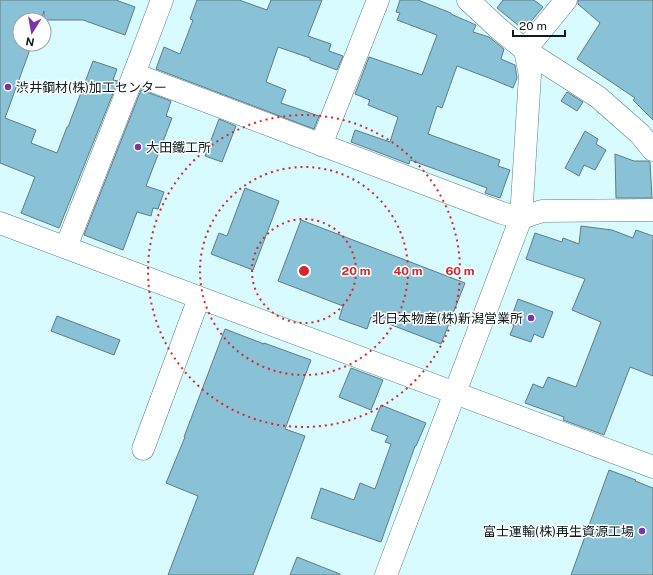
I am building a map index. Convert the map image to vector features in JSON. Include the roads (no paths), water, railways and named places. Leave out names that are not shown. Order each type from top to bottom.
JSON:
[{"type":"street","points":[[66,247],[134,74],[160,0]]},
{"type":"street","points":[[321,146],[378,0]]},
{"type":"street","points":[[468,0],[498,28],[526,50],[598,98],[640,134],[653,150]]},
{"type":"street","points":[[386,575],[521,218],[530,75],[526,50],[566,0]]},
{"type":"street","points":[[134,74],[321,146],[502,213],[521,218],[542,211],[653,210]]},
{"type":"street","points":[[0,223],[653,467]]},
{"type":"street","points":[[143,449],[199,298]]},
{"type":"place","name":"渋井鋼材(株)加工センター","points":[[8,87]]},
{"type":"place","name":"大田鐵工所","points":[[138,147]]},
{"type":"place","name":"北日本物産(株)新潟営業所","points":[[531,318]]},
{"type":"place","name":"富士運輸(株)再生資源工場","points":[[642,531]]}]
